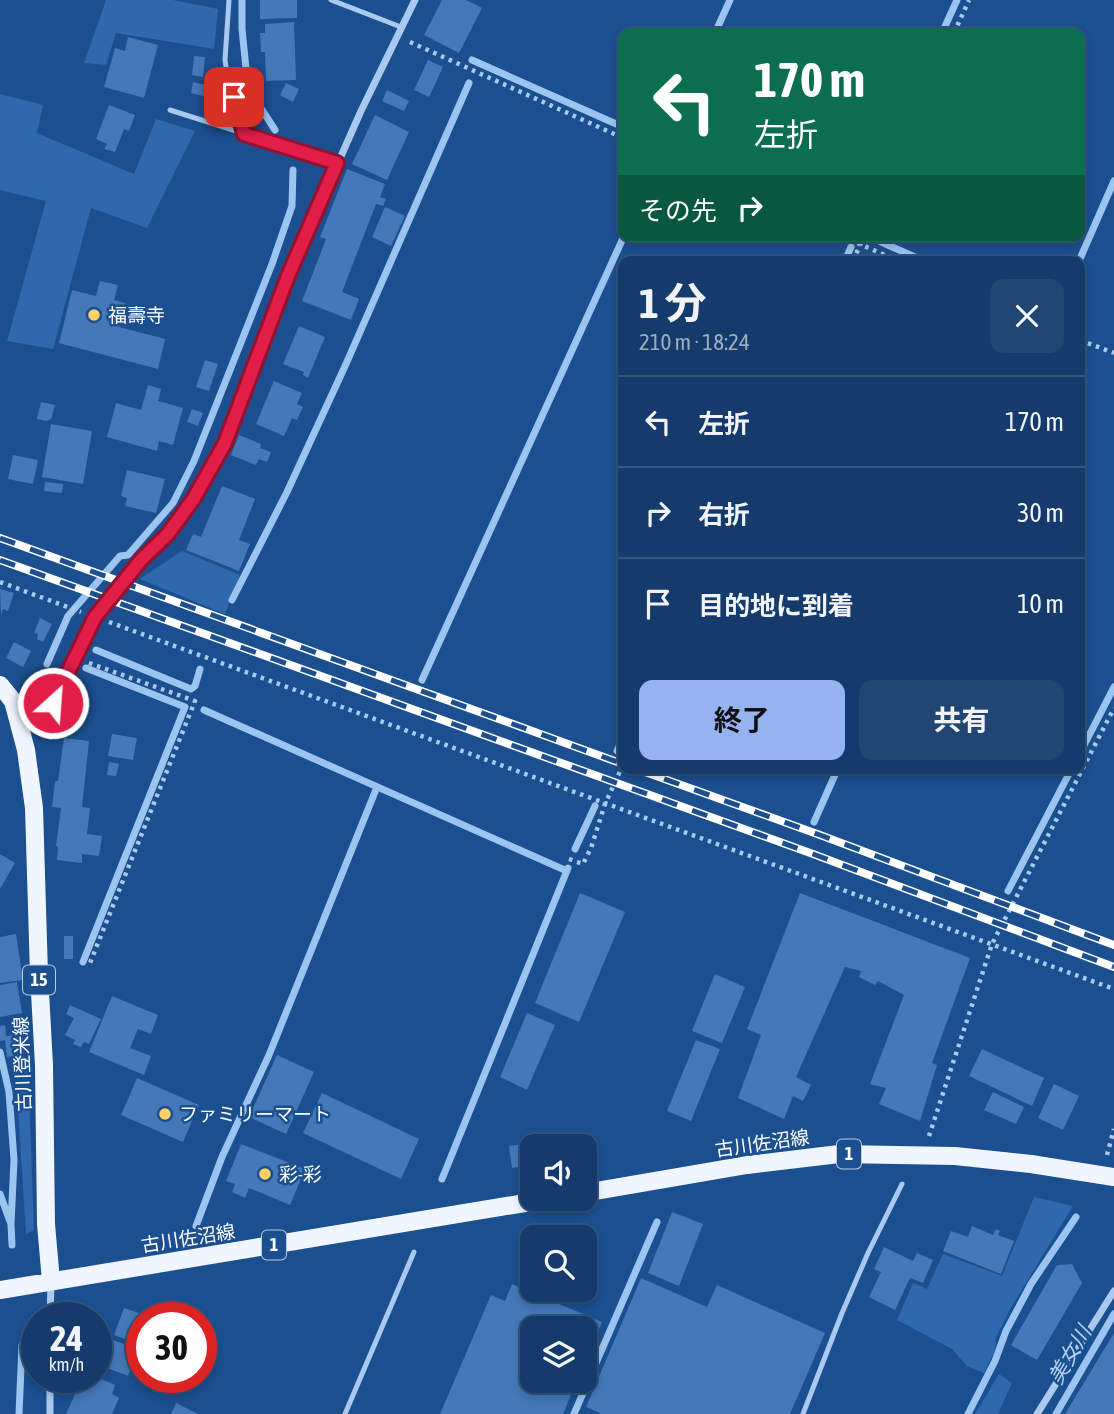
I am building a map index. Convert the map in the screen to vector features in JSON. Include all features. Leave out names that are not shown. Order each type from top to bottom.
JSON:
[{"type":"main road","name":"古川登米線","points":[[0,685],[13,701],[19,722],[34,808],[38,974],[44,1065],[46,1224],[51,1282]]},
{"type":"main road","name":"古川佐沼線","points":[[597,1191],[747,1165],[839,1154],[955,1156],[1108,1176]]},
{"type":"main road","name":"古川佐沼線","points":[[0,1290],[520,1204]]},
{"type":"street","points":[[19,722],[53,703],[93,616],[141,560],[168,534],[194,498],[225,443],[288,276],[360,111],[415,0]]},
{"type":"street","points":[[50,1302],[51,1282]]},
{"type":"street","points":[[1037,1414],[1114,1291]]},
{"type":"street","points":[[50,1393],[50,1414]]},
{"type":"lane","points":[[229,0],[225,60],[244,134]]},
{"type":"lane","points":[[331,0],[401,27]]},
{"type":"lane","points":[[170,110],[337,163]]},
{"type":"lane","points":[[803,1414],[842,1313],[902,1184]]},
{"type":"lane","points":[[345,1414],[414,1252]]},
{"type":"path","points":[[956,28],[969,0]]},
{"type":"path","points":[[397,36],[618,136]]},
{"type":"path","points":[[856,242],[887,256]]},
{"type":"path","points":[[855,256],[861,244]]},
{"type":"path","points":[[1085,342],[1114,353]]},
{"type":"path","points":[[0,582],[1114,989]]},
{"type":"path","points":[[75,658],[195,701],[90,963]]},
{"type":"path","points":[[1085,764],[1114,708]]},
{"type":"path","points":[[569,859],[583,864],[619,774]]},
{"type":"path","points":[[922,1156],[992,944],[1080,774]]},
{"type":"path","points":[[1108,1176],[1114,1129]]},
{"type":"shaded area","points":[[106,0],[173,0],[218,9],[214,49],[116,33],[106,65],[84,63]]},
{"type":"shaded area","points":[[0,94],[43,105],[37,133],[134,174],[156,119],[195,131],[147,228],[91,208],[53,349],[7,341],[46,201],[0,190]]},
{"type":"shaded area","points":[[182,551],[240,575],[225,614],[140,579]]},
{"type":"shaded area","points":[[28,1064],[34,1230],[26,1234],[17,1093],[11,1065]]},
{"type":"shaded area","points":[[1034,1197],[1073,1206],[1013,1304],[996,1337],[995,1350],[984,1373],[967,1366],[952,1349],[897,1320],[913,1283],[927,1289],[943,1254],[1002,1276]]},
{"type":"shaded area","points":[[999,1374],[1012,1383],[998,1414],[975,1414]]},
{"type":"building","points":[[260,0],[297,0],[297,18],[260,19]]},
{"type":"building","points":[[442,0],[466,0],[482,8],[459,53],[424,35]]},
{"type":"building","points":[[294,22],[296,80],[266,81],[265,52],[261,52],[260,33],[265,33],[265,24]]},
{"type":"building","points":[[128,37],[158,45],[144,98],[104,87],[115,48],[125,51]]},
{"type":"building","points":[[194,56],[205,57],[203,77],[192,75]]},
{"type":"building","points":[[428,60],[443,67],[429,97],[414,90]]},
{"type":"building","points":[[193,82],[214,87],[211,98],[191,93]]},
{"type":"building","points":[[286,83],[299,89],[293,102],[280,95]]},
{"type":"building","points":[[387,90],[409,101],[404,111],[382,101]]},
{"type":"building","points":[[109,105],[135,115],[129,131],[124,129],[115,152],[104,149],[107,144],[96,139]]},
{"type":"building","points":[[375,115],[409,132],[387,180],[352,164]]},
{"type":"building","points":[[347,169],[385,184],[380,197],[386,199],[383,206],[376,204],[342,292],[359,299],[351,320],[302,301],[326,239],[320,237]]},
{"type":"building","points":[[385,207],[405,216],[391,246],[372,237]]},
{"type":"building","name":"福壽寺","points":[[100,281],[118,285],[114,300],[125,303],[119,327],[165,339],[158,369],[59,343],[72,290],[96,296]]},
{"type":"building","points":[[299,326],[325,337],[308,378],[303,375],[304,372],[283,364]]},
{"type":"building","points":[[205,360],[218,364],[209,391],[196,387]]},
{"type":"building","points":[[274,381],[302,393],[297,404],[303,407],[297,420],[292,418],[284,436],[256,424]]},
{"type":"building","points":[[148,385],[161,389],[158,401],[183,408],[173,445],[159,441],[157,451],[107,437],[116,403],[141,410]]},
{"type":"building","points":[[41,402],[55,405],[51,419],[37,419]]},
{"type":"building","points":[[192,409],[203,413],[198,426],[187,422]]},
{"type":"building","points":[[51,424],[92,431],[83,484],[42,477]]},
{"type":"building","points":[[239,435],[261,444],[260,448],[271,452],[267,462],[259,459],[256,465],[231,455]]},
{"type":"building","points":[[13,455],[38,460],[33,484],[8,479]]},
{"type":"building","points":[[127,470],[165,479],[156,513],[125,506],[127,498],[121,496]]},
{"type":"building","points":[[45,482],[63,484],[62,493],[44,491]]},
{"type":"building","points":[[222,486],[255,499],[239,540],[250,544],[239,571],[186,550],[193,534],[201,537]]},
{"type":"building","points":[[0,589],[14,593],[8,611],[3,609],[1,615]]},
{"type":"building","points":[[40,618],[52,624],[43,642],[37,639],[38,634],[34,633]]},
{"type":"building","points":[[14,642],[31,651],[23,667],[6,658]]},
{"type":"building","points":[[112,734],[137,738],[133,760],[108,756]]},
{"type":"building","points":[[64,738],[89,741],[82,807],[90,808],[87,834],[102,836],[99,856],[82,854],[82,863],[57,860],[61,808],[52,807]]},
{"type":"building","points":[[109,762],[119,764],[116,776],[107,775]]},
{"type":"building","points":[[0,854],[15,863],[0,889]]},
{"type":"building","points":[[580,893],[625,912],[579,1022],[535,1003]]},
{"type":"building","points":[[800,893],[970,958],[932,1063],[937,1065],[920,1121],[879,1104],[886,1088],[870,1084],[904,995],[878,981],[875,985],[859,977],[861,971],[845,967],[796,1077],[811,1085],[803,1101],[793,1096],[784,1119],[738,1098],[761,1035],[747,1029]]},
{"type":"building","points":[[16,934],[23,980],[0,983],[0,937]]},
{"type":"building","points":[[64,936],[73,936],[73,959],[64,959]]},
{"type":"building","points":[[715,974],[745,987],[722,1043],[692,1031]]},
{"type":"building","points":[[17,982],[22,1013],[0,1017],[0,985]]},
{"type":"building","points":[[112,996],[158,1015],[151,1034],[138,1029],[130,1048],[151,1056],[144,1075],[89,1052]]},
{"type":"building","points":[[70,1005],[101,1019],[89,1044],[84,1042],[81,1047],[73,1044],[75,1040],[65,1035],[74,1018],[66,1014]]},
{"type":"building","points":[[527,1013],[555,1025],[527,1090],[500,1077]]},
{"type":"building","points":[[5,1025],[6,1036],[21,1034],[24,1055],[7,1057],[5,1040],[0,1041],[0,1026]]},
{"type":"building","points":[[696,1040],[720,1049],[691,1121],[667,1111]]},
{"type":"building","points":[[982,1049],[1044,1078],[1032,1106],[969,1076]]},
{"type":"building","points":[[277,1055],[314,1072],[286,1134],[249,1117]]},
{"type":"building","points":[[137,1078],[199,1105],[183,1142],[121,1115]]},
{"type":"building","points":[[1054,1084],[1079,1096],[1063,1130],[1038,1118]]},
{"type":"building","points":[[993,1092],[1024,1107],[1016,1124],[984,1110]]},
{"type":"building","points":[[322,1093],[419,1139],[401,1179],[303,1133]]},
{"type":"building","points":[[241,1144],[305,1169],[290,1205],[249,1188],[245,1198],[232,1192],[235,1184],[226,1181]]},
{"type":"building","points":[[520,1144],[520,1167],[512,1168],[509,1146]]},
{"type":"building","points":[[672,1212],[703,1224],[679,1286],[648,1273]]},
{"type":"building","points":[[972,1226],[993,1235],[996,1229],[1000,1231],[998,1235],[1014,1241],[1001,1274],[943,1251],[951,1231],[968,1237]]},
{"type":"building","points":[[884,1247],[913,1261],[917,1253],[933,1260],[923,1283],[910,1278],[895,1310],[869,1297],[881,1272],[874,1269]]},
{"type":"building","points":[[1072,1264],[1082,1283],[1037,1360],[1011,1345],[1057,1265]]},
{"type":"building","points":[[641,1278],[707,1307],[717,1285],[825,1333],[790,1414],[599,1414],[586,1407],[592,1393],[597,1393],[597,1381]]},
{"type":"building","points":[[512,1284],[520,1287],[520,1302],[555,1302],[588,1316],[520,1316],[520,1393],[572,1393],[563,1414],[440,1414],[491,1295],[505,1301]]},
{"type":"building","points":[[124,1308],[126,1309],[126,1339],[114,1335]]},
{"type":"building","points":[[597,1320],[602,1322],[597,1334]]},
{"type":"building","points":[[1114,1333],[1114,1414],[1065,1414]]},
{"type":"building","points":[[112,1339],[126,1345],[126,1375],[112,1370]]},
{"type":"building","points":[[112,1384],[115,1385],[112,1394],[119,1398],[112,1414],[66,1414],[76,1393],[112,1393]]},
{"type":"building","points":[[176,1403],[198,1414],[171,1414]]},
{"type":"waterway","points":[[242,0],[248,88],[275,130]]},
{"type":"waterway","points":[[717,28],[730,0]]},
{"type":"waterway","points":[[944,28],[957,0]]},
{"type":"waterway","points":[[472,60],[618,125]]},
{"type":"waterway","points":[[232,600],[287,492],[346,364],[469,83]]},
{"type":"waterway","points":[[47,664],[68,616],[120,556],[128,555],[173,503],[194,461],[272,264],[292,206],[293,170]]},
{"type":"waterway","points":[[1081,256],[1114,181]]},
{"type":"waterway","points":[[422,680],[621,242]]},
{"type":"waterway","points":[[881,242],[913,256]]},
{"type":"waterway","points":[[847,256],[851,247]]},
{"type":"waterway","points":[[96,650],[191,689],[195,686],[200,669]]},
{"type":"waterway","points":[[83,962],[185,707],[86,668]]},
{"type":"waterway","points":[[1085,743],[1114,687]]},
{"type":"waterway","points":[[204,710],[567,871]]},
{"type":"waterway","points":[[814,822],[835,774]]},
{"type":"waterway","points":[[1008,891],[1069,774]]},
{"type":"waterway","points":[[196,1226],[222,1157],[269,1055],[377,787]]},
{"type":"waterway","points":[[575,849],[595,806]]},
{"type":"waterway","points":[[442,1179],[568,868]]},
{"type":"waterway","points":[[0,1052],[9,1092],[14,1160],[11,1224]]},
{"type":"waterway","points":[[0,1194],[11,1224],[12,1245]]},
{"type":"waterway","points":[[968,1414],[1031,1284],[1076,1217]]},
{"type":"waterway","points":[[574,1414],[657,1222]]},
{"type":"waterway","name":"美女川","points":[[1056,1414],[1114,1314]]},
{"type":"waterway","points":[[19,1414],[21,1368]]},
{"type":"railway","points":[[0,538],[618,762]]},
{"type":"railway","points":[[0,560],[813,854],[1114,967]]},
{"type":"railway","points":[[651,774],[1114,945]]},
{"type":"place","name":"福壽寺","points":[[94,315]]},
{"type":"place","name":"ファミリーマート","points":[[165,1114]]},
{"type":"place","name":"彩‐彩","points":[[265,1174]]},
{"type":"route","points":[[53,703],[95,617],[141,560],[168,534],[194,498],[225,443],[288,276],[337,163],[244,134],[234,97]]}]
